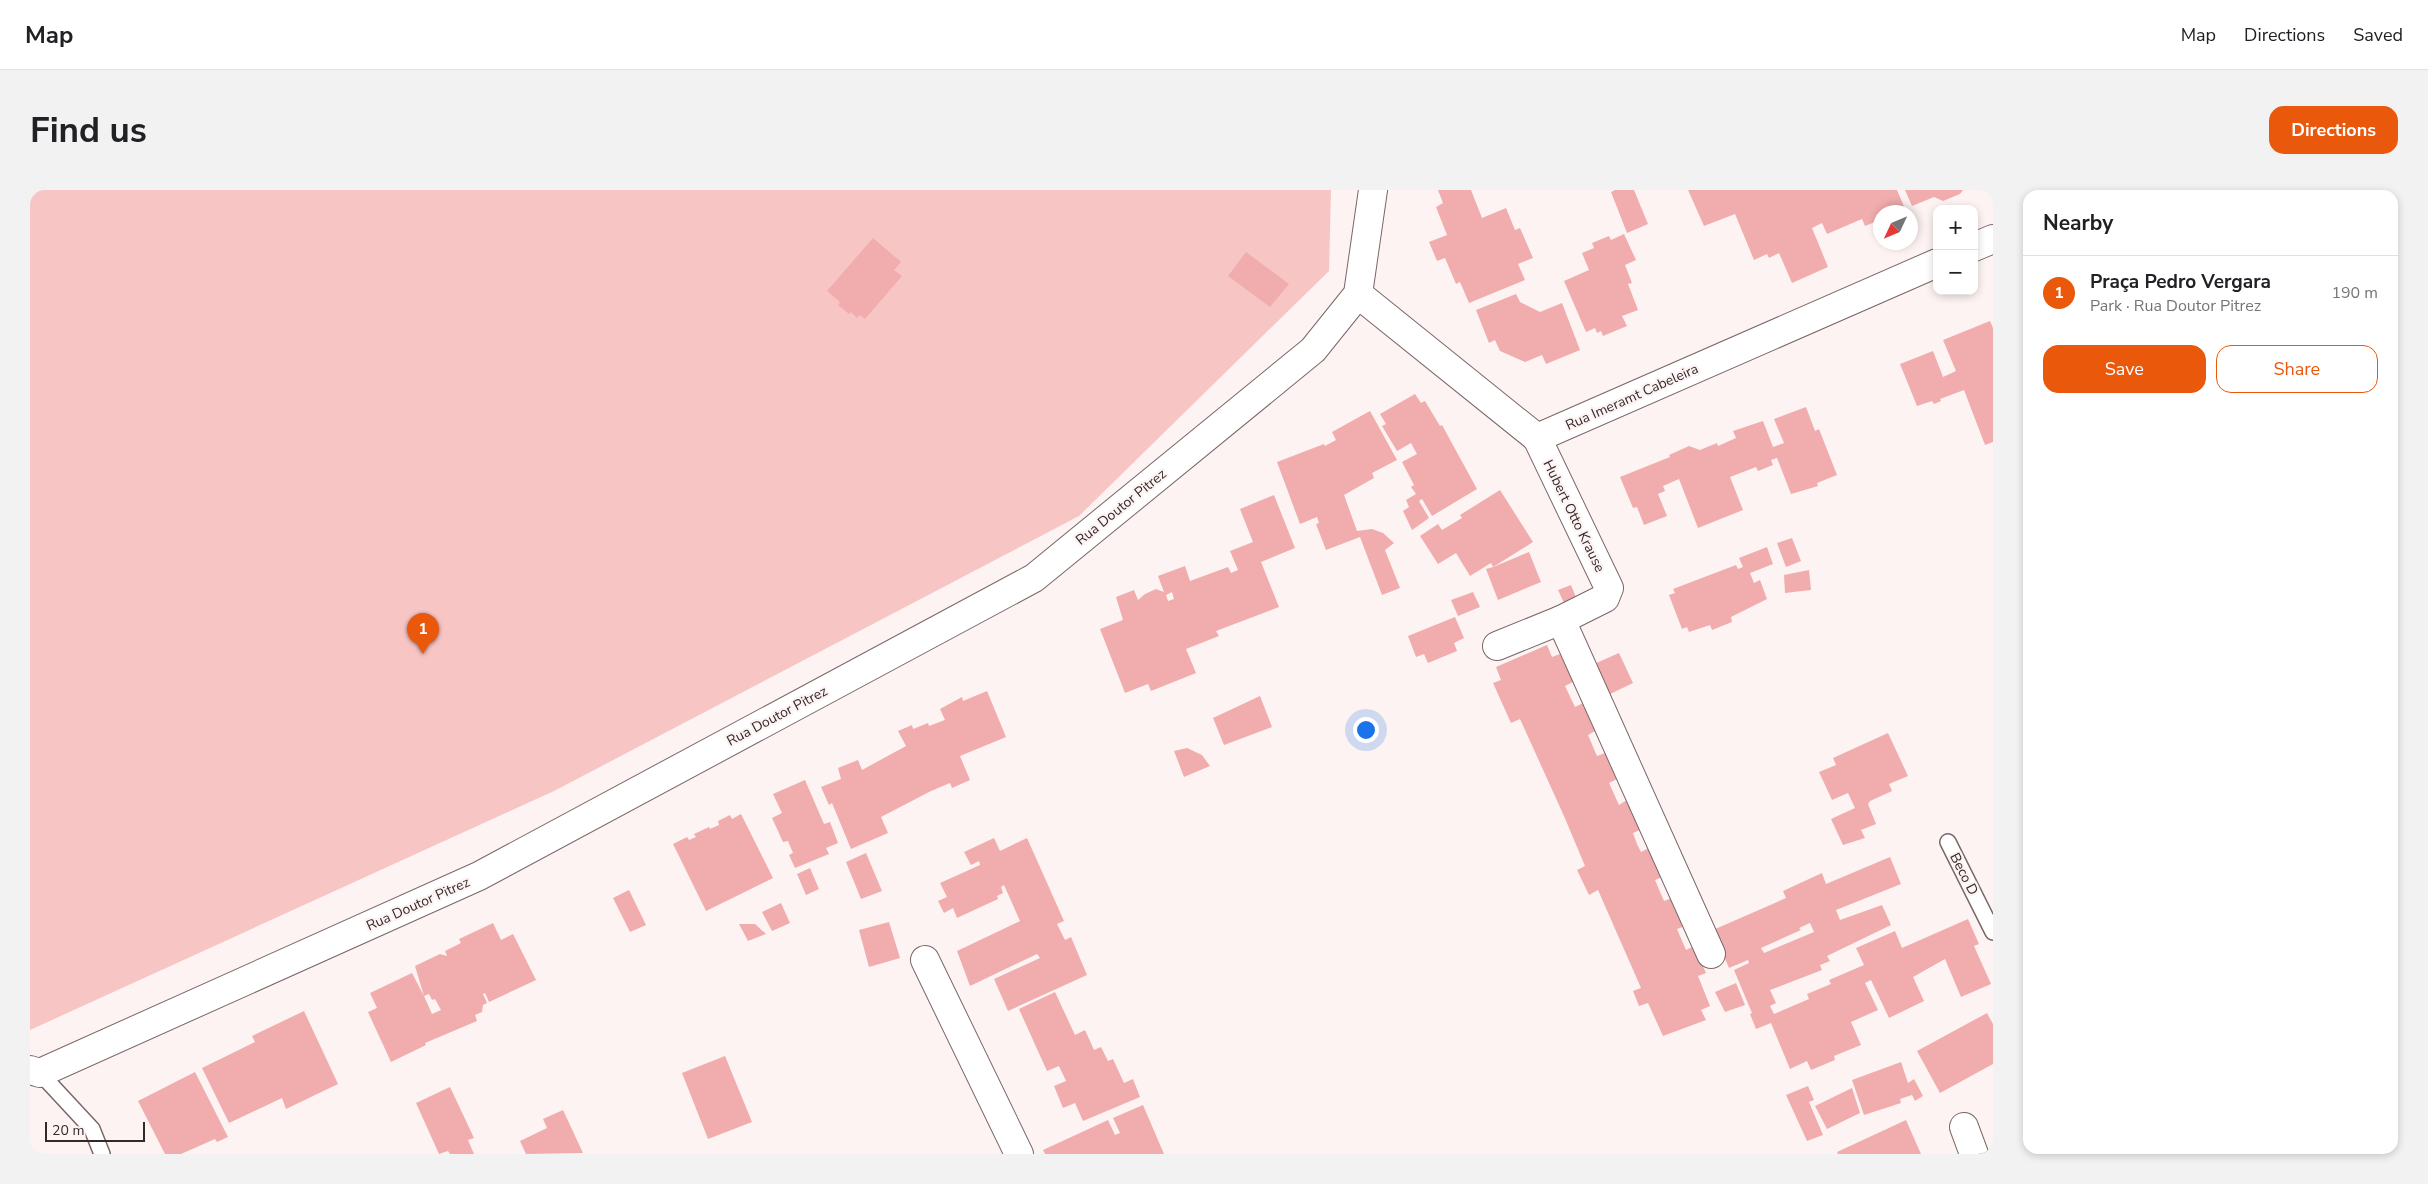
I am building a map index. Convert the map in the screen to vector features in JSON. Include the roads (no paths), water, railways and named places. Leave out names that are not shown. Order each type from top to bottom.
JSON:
[{"type":"street","points":[[1373,190],[1358,294],[1537,438]]},
{"type":"street","points":[[1978,245],[1993,239]]},
{"type":"street","name":"Rua Imeramt Cabeleira","points":[[1537,438],[1933,265]]},
{"type":"street","name":"Rua Doutor Pitrez","points":[[35,1072],[479,876],[1034,578],[1313,350],[1358,294]]},
{"type":"street","name":"Hubert Otto Krause","points":[[1537,438],[1607,582],[1608,594],[1599,602],[1561,620]]},
{"type":"street","points":[[1497,646],[1561,620],[1711,954]]},
{"type":"street","points":[[925,960],[1019,1154]]},
{"type":"street","points":[[1964,1127],[1974,1154]]},
{"type":"lane","name":"Beco D","points":[[1948,842],[1993,932]]},
{"type":"lane","points":[[35,1072],[92,1129],[102,1154]]},
{"type":"place","name":"Praça Pedro Vergara","points":[[423,654]]}]
